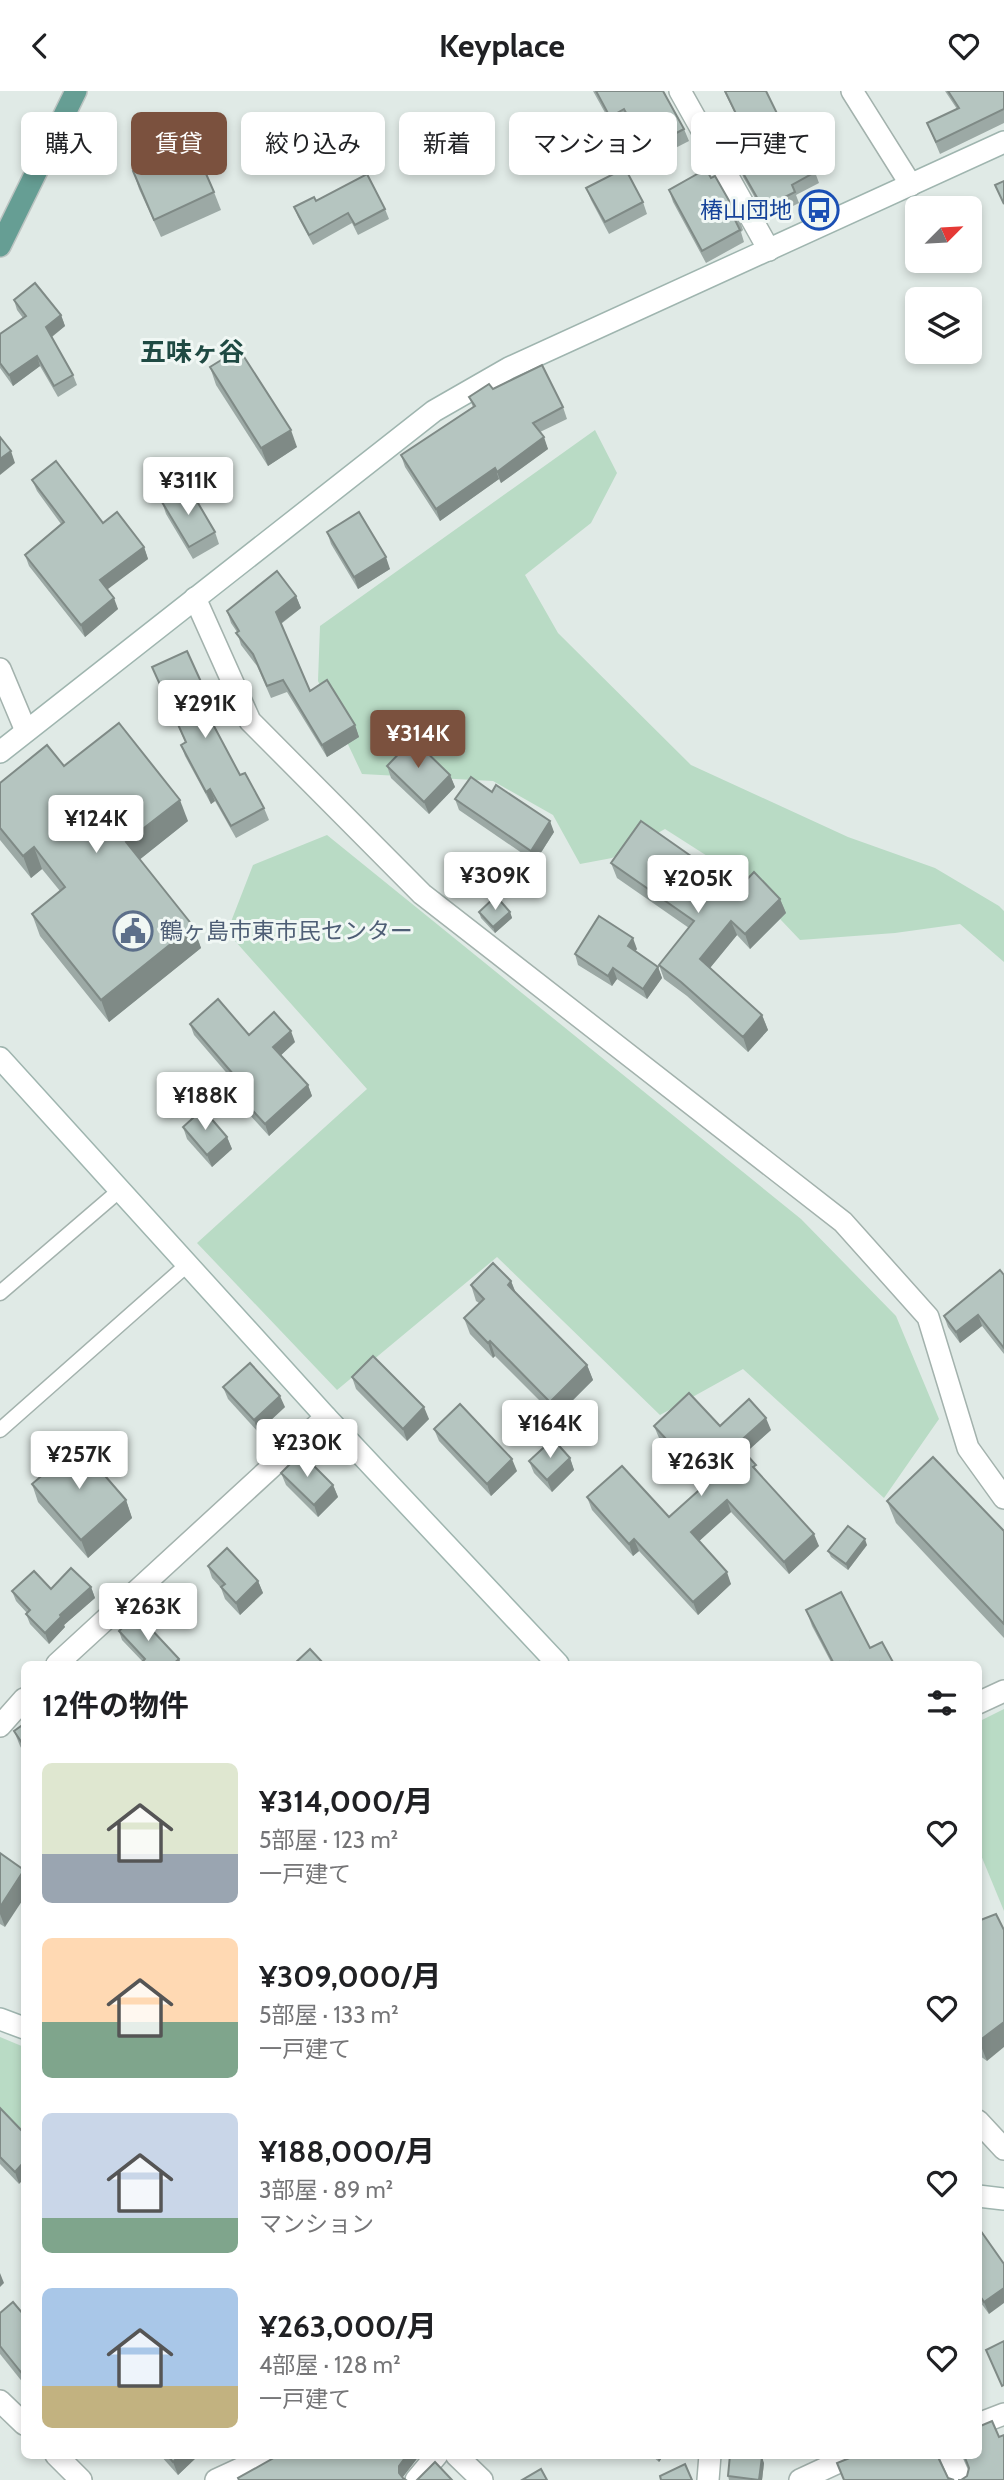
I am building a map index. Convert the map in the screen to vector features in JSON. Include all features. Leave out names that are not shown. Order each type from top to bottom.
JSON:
[{"type":"main road","points":[[0,246],[76,91]]},
{"type":"street","points":[[680,91],[769,250]]},
{"type":"street","points":[[852,91],[911,184]]},
{"type":"street","points":[[0,752],[434,411],[509,368],[1004,142]]},
{"type":"street","points":[[195,599],[250,721],[422,894],[852,1231],[928,1317],[968,1448],[1004,1498]]},
{"type":"street","points":[[0,670],[26,731]]},
{"type":"street","points":[[0,1058],[326,1417],[555,1661]]},
{"type":"street","points":[[60,1661],[326,1417]]},
{"type":"street","points":[[982,1701],[1004,1691]]},
{"type":"street","points":[[0,1726],[21,1702]]},
{"type":"street","points":[[0,2019],[21,2027]]},
{"type":"street","points":[[982,2125],[1004,2149]]},
{"type":"street","points":[[982,2196],[1004,2199]]},
{"type":"street","points":[[0,2401],[21,2421]]},
{"type":"street","points":[[982,2422],[1004,2414]]},
{"type":"street","points":[[60,2459],[81,2480]]},
{"type":"street","points":[[216,2480],[261,2459]]},
{"type":"street","points":[[416,2480],[434,2459]]},
{"type":"street","points":[[460,2459],[482,2480]]},
{"type":"street","points":[[708,2480],[710,2459]]},
{"type":"street","points":[[806,2479],[846,2459]]},
{"type":"street","points":[[952,2459],[961,2480]]},
{"type":"lane","points":[[0,1293],[120,1189]]},
{"type":"lane","points":[[0,1430],[188,1264]]},
{"type":"green space","points":[[595,430],[617,473],[591,523],[525,575],[558,633],[691,765],[848,837],[935,868],[999,906],[1004,911],[1004,962],[960,924],[895,933],[800,940],[740,877],[665,829],[612,858],[580,864],[553,815],[493,781],[362,774],[318,681],[320,626]]},
{"type":"green space","points":[[327,835],[801,1219],[896,1316],[939,1419],[884,1498],[743,1369],[660,1415],[497,1257],[337,1390],[197,1243],[367,1089],[227,932],[253,865]]},
{"type":"green space","points":[[1004,1709],[1004,1911],[982,1858],[982,1720]]},
{"type":"green space","points":[[0,2037],[21,2046],[21,2130],[0,2109]]},
{"type":"building","points":[[596,91],[663,91],[675,112],[626,112],[624,109],[607,112]]},
{"type":"building","points":[[725,91],[766,91],[776,112],[735,112]]},
{"type":"building","points":[[948,91],[1004,91],[1004,109],[936,142],[927,123],[959,108]]},
{"type":"building","points":[[677,116],[684,129],[677,133]]},
{"type":"building","points":[[135,175],[207,175],[214,192],[154,220]]},
{"type":"building","points":[[368,175],[385,209],[355,225],[348,213],[309,235],[294,207],[314,197],[316,201]]},
{"type":"building","points":[[611,175],[629,175],[643,202],[605,222],[586,188]]},
{"type":"building","points":[[695,175],[709,175],[711,178],[715,176],[739,218],[735,220],[740,230],[702,251],[669,190]]},
{"type":"building","points":[[744,175],[810,175],[792,185],[795,192],[763,208]]},
{"type":"building","points":[[1004,181],[1004,204],[995,185]]},
{"type":"building","points":[[35,283],[61,315],[46,327],[73,375],[54,386],[37,356],[9,375],[0,363],[0,334],[26,316],[14,300]]},
{"type":"building","points":[[239,349],[291,430],[261,448],[210,367]]},
{"type":"building","points":[[542,365],[563,407],[533,423],[544,437],[497,472],[495,468],[436,509],[401,455],[475,406],[469,397],[489,384],[493,389]]},
{"type":"building","points":[[0,437],[11,451],[0,459]]},
{"type":"building","points":[[56,461],[103,523],[117,512],[144,547],[100,580],[114,598],[81,625],[25,555],[64,522],[32,480]]},
{"type":"building","points":[[188,486],[215,532],[189,547],[162,502]]},
{"type":"building","points":[[359,512],[386,557],[354,577],[327,532]]},
{"type":"building","points":[[277,571],[296,596],[276,612],[310,691],[327,680],[355,725],[322,745],[283,680],[267,686],[253,654],[236,633],[239,631],[227,611]]},
{"type":"building","points":[[187,651],[207,695],[199,698],[240,775],[245,773],[264,808],[231,826],[210,789],[206,792],[181,745],[186,742],[152,667]]},
{"type":"building","points":[[119,723],[180,800],[126,842],[193,926],[101,1000],[32,914],[65,887],[34,847],[23,856],[0,828],[0,783],[47,745],[64,766]]},
{"type":"building","points":[[413,739],[450,775],[424,802],[387,766]]},
{"type":"building","points":[[471,777],[492,792],[496,785],[550,821],[531,851],[455,799]]},
{"type":"building","points":[[641,821],[738,889],[754,872],[780,899],[745,934],[731,921],[700,959],[762,1015],[743,1037],[659,965],[694,921],[611,863]]},
{"type":"building","points":[[496,896],[510,912],[493,927],[479,912]]},
{"type":"building","points":[[599,916],[633,938],[628,946],[658,967],[643,989],[613,968],[608,976],[575,954]]},
{"type":"building","points":[[218,999],[249,1035],[274,1012],[291,1031],[273,1047],[308,1085],[265,1124],[245,1102],[252,1096],[190,1024]]},
{"type":"building","points":[[203,1109],[227,1137],[207,1155],[183,1127]]},
{"type":"building","points":[[493,1263],[511,1281],[508,1285],[587,1365],[550,1402],[464,1318],[484,1299],[471,1285]]},
{"type":"building","points":[[1000,1270],[1004,1275],[1004,1348],[978,1315],[956,1332],[944,1316]]},
{"type":"building","points":[[373,1356],[424,1407],[403,1429],[352,1377]]},
{"type":"building","points":[[250,1363],[280,1396],[254,1420],[223,1387]]},
{"type":"building","points":[[689,1393],[720,1426],[749,1399],[766,1418],[737,1444],[756,1465],[753,1467],[814,1534],[784,1562],[727,1500],[691,1532],[727,1572],[693,1602],[634,1539],[629,1544],[587,1497],[622,1466],[669,1517],[707,1483],[654,1426]]},
{"type":"building","points":[[460,1404],[512,1459],[487,1484],[434,1429]]},
{"type":"building","points":[[73,1439],[126,1500],[81,1540],[32,1484],[61,1459],[57,1454]]},
{"type":"building","points":[[553,1439],[570,1458],[547,1480],[529,1461]]},
{"type":"building","points":[[301,1453],[333,1485],[314,1505],[281,1473]]},
{"type":"building","points":[[933,1457],[1004,1531],[1004,1624],[887,1501]]},
{"type":"building","points":[[848,1526],[865,1539],[846,1564],[828,1551]]},
{"type":"building","points":[[227,1548],[258,1581],[236,1603],[221,1587],[225,1584],[208,1566]]},
{"type":"building","points":[[71,1568],[91,1587],[60,1615],[45,1633],[26,1614],[30,1610],[12,1591],[34,1571],[51,1589]]},
{"type":"building","points":[[841,1592],[870,1648],[882,1642],[892,1661],[832,1661],[806,1610]]},
{"type":"building","points":[[137,1614],[179,1659],[143,1661],[145,1659],[119,1631]]},
{"type":"building","points":[[310,1649],[321,1661],[297,1661]]},
{"type":"building","points":[[21,1726],[21,1742],[14,1731]]},
{"type":"building","points":[[0,1853],[21,1868],[21,1875],[0,1907]]},
{"type":"building","points":[[996,1914],[1004,1930],[1004,2022],[982,2039],[982,1919]]},
{"type":"building","points":[[0,2108],[21,2130],[21,2165],[15,2172],[0,2157]]},
{"type":"building","points":[[982,2233],[1004,2264],[1004,2288],[984,2302]]},
{"type":"building","points":[[13,2302],[21,2311],[21,2372],[0,2346],[0,2313]]},
{"type":"building","points":[[1004,2341],[1004,2385],[1002,2386],[986,2350]]},
{"type":"building","points":[[992,2421],[999,2437],[1004,2435],[1004,2480],[961,2480],[967,2476],[969,2468],[966,2459],[982,2459],[982,2425]]},
{"type":"building","points":[[272,2459],[404,2459],[399,2466],[399,2473],[406,2480],[239,2480],[238,2478]]},
{"type":"building","points":[[730,2459],[762,2459],[759,2480],[728,2476]]},
{"type":"building","points":[[847,2459],[939,2459],[948,2478],[954,2480],[844,2480],[837,2463]]},
{"type":"building","points":[[435,2462],[452,2480],[417,2480]]},
{"type":"building","points":[[685,2464],[692,2480],[661,2480],[660,2476]]},
{"type":"building","points":[[541,2469],[547,2480],[522,2480]]},
{"type":"place","name":"椿山団地","points":[[819,210]]},
{"type":"place","name":"鶴ヶ島市東市民センター","points":[[133,931]]},
{"type":"district","name":"五味ヶ谷","points":[[192,352]]}]
